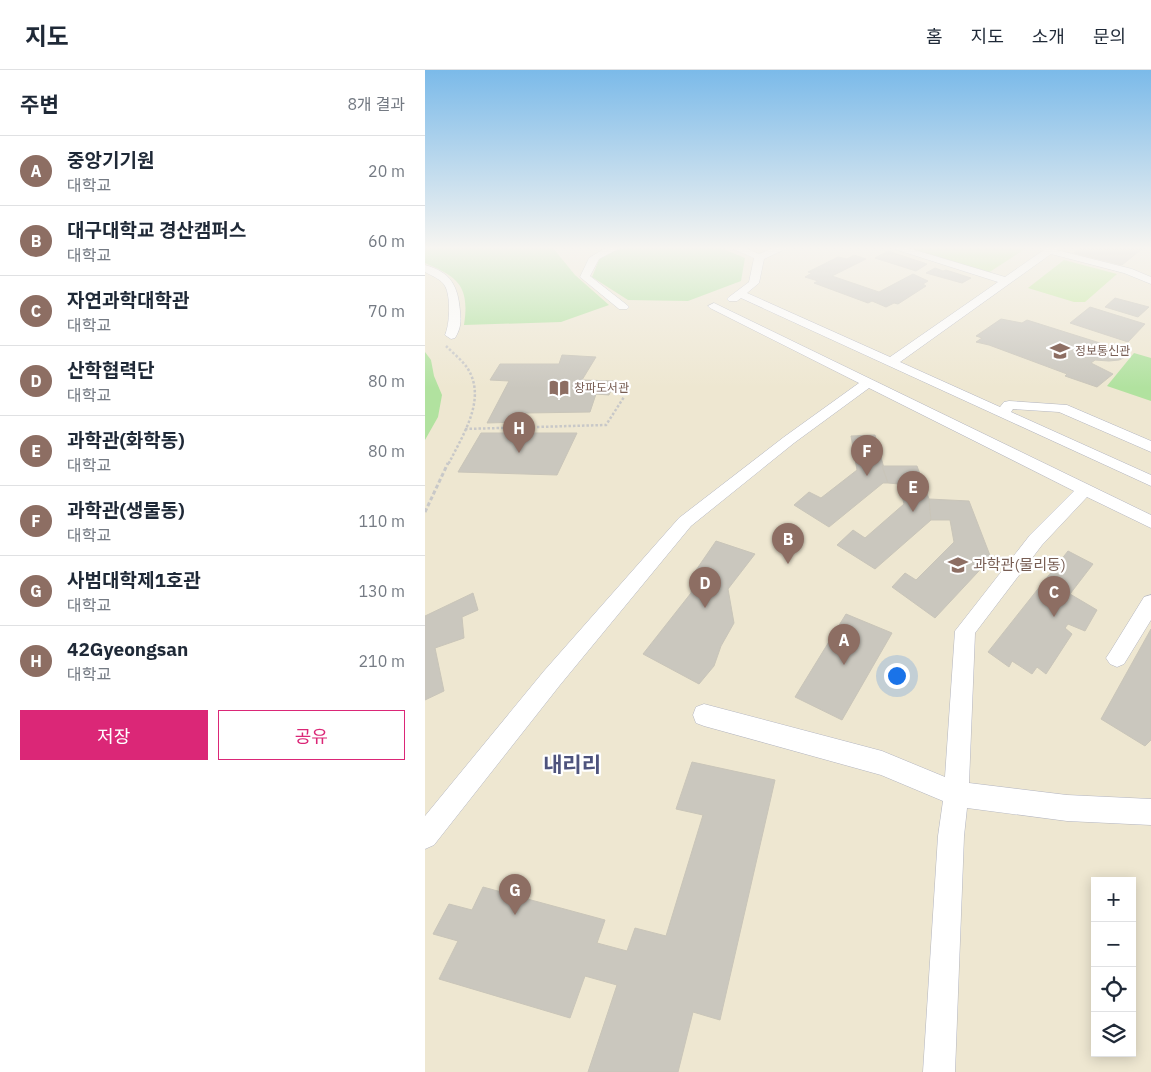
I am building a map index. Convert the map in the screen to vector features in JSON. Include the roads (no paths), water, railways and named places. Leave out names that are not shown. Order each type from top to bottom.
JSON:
[{"type":"street","points":[[446,338],[455,327],[453,294]]},
{"type":"street","points":[[606,294],[623,307]]},
{"type":"street","points":[[740,294],[736,297],[891,362],[1151,481]]},
{"type":"street","points":[[891,362],[989,294]]},
{"type":"street","points":[[714,306],[1151,522]]},
{"type":"street","points":[[425,836],[552,678],[685,522],[789,440],[869,382]]},
{"type":"street","points":[[1002,413],[1009,406],[1062,408],[1151,447]]},
{"type":"street","points":[[704,715],[882,763],[956,794],[962,704],[962,658],[965,631],[1036,540],[1085,489]]},
{"type":"lane","points":[[1117,658],[1151,603]]},
{"type":"lane","points":[[939,1072],[951,836],[956,794],[1067,808],[1151,812]]},
{"type":"place","name":"정보통신관","points":[[1060,351]]},
{"type":"place","name":"창파도서관","points":[[559,388]]},
{"type":"place","name":"42Gyeongsan","points":[[519,453]]},
{"type":"place","name":"과학관(생물동)","points":[[867,476]]},
{"type":"place","name":"과학관(화학동)","points":[[913,512]]},
{"type":"place","name":"대구대학교 경산캠퍼스","points":[[788,564]]},
{"type":"place","name":"과학관(물리동)","points":[[958,565]]},
{"type":"place","name":"산학협력단","points":[[705,608]]},
{"type":"place","name":"자연과학대학관","points":[[1054,617]]},
{"type":"place","name":"중앙기기원","points":[[844,665]]},
{"type":"place","name":"사범대학제1호관","points":[[515,915]]},
{"type":"district","name":"내리리","points":[[572,765]]}]
